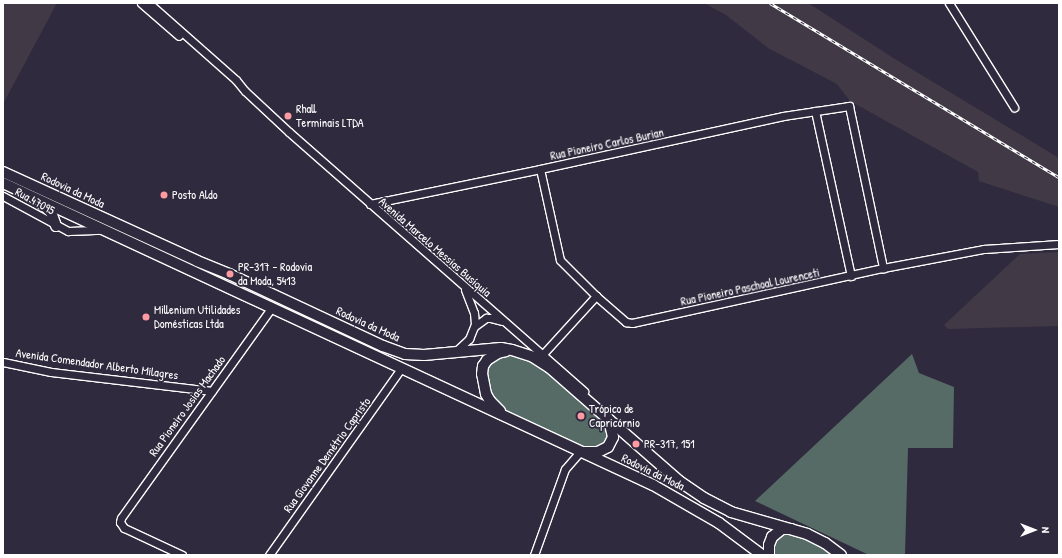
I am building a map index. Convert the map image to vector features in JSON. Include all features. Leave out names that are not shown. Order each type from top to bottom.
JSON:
[{"type":"highway","name":"Rodovia da Moda","points":[[3,172],[229,274],[383,346],[405,354],[424,355],[488,348],[512,350],[533,357],[550,368],[679,481],[704,498],[731,512],[793,528],[825,543]]},
{"type":"highway","name":"Rodovia da Moda","points":[[3,183],[402,367],[653,485],[720,523],[762,555]]},
{"type":"highway","points":[[34,197],[51,212],[56,226]]},
{"type":"highway","points":[[508,417],[490,401],[483,387],[482,374],[483,366],[487,360],[498,353],[512,350]]},
{"type":"highway","points":[[580,452],[598,452],[608,447],[613,436],[610,419]]},
{"type":"highway","points":[[769,555],[768,545],[772,537],[782,529],[793,528]]},
{"type":"highway","points":[[825,543],[831,555]]},
{"type":"highway","points":[[825,543],[841,555]]},
{"type":"street","name":"Avenida Marcelo Messias Busíquia","points":[[140,3],[192,45]]},
{"type":"street","name":"Avenida Marcelo Messias Busíquia","points":[[149,3],[234,84],[245,91],[464,288],[542,354],[598,405],[610,419]]},
{"type":"street","points":[[949,3],[1014,107]]},
{"type":"street","name":"Rua Pioneiro Carlos Burian","points":[[370,204],[783,116],[849,106],[883,268]]},
{"type":"street","points":[[815,111],[851,276]]},
{"type":"street","name":"Rua Pioneiro Paschoal Lourenceti","points":[[540,169],[560,260],[596,296],[624,321],[632,323],[883,268],[984,249],[1059,244]]},
{"type":"street","name":"Rua 47095","points":[[3,196],[47,219],[56,226],[68,231],[106,230]]},
{"type":"street","points":[[456,351],[469,339],[475,326],[474,313],[464,288]]},
{"type":"street","points":[[542,354],[596,296]]},
{"type":"street","name":"Rua Pioneiro Josias Machado","points":[[182,555],[124,528],[120,522],[121,518],[272,307]]},
{"type":"street","points":[[475,326],[486,318],[491,318],[506,323]]},
{"type":"street","name":"Avenida Comendador Alberto Milagres","points":[[3,362],[59,373],[212,391]]},
{"type":"street","name":"Rua Giovanne Demétrio Capristo","points":[[269,555],[402,367]]},
{"type":"street","points":[[534,555],[565,469],[580,452]]},
{"type":"shaded area","points":[[3,3],[57,3],[3,104]]},
{"type":"shaded area","points":[[704,3],[808,3],[895,59],[1059,158],[1059,207],[979,181],[978,172],[850,101],[837,84],[768,48],[726,15]]},
{"type":"shaded area","points":[[1059,252],[1059,326],[948,329],[944,325],[1020,254]]},
{"type":"green space","points":[[498,353],[533,357],[609,419],[611,443],[589,451],[507,417],[486,394],[487,360]]},
{"type":"green space","points":[[912,354],[919,373],[954,387],[953,448],[908,448],[905,555],[869,555],[755,501]]},
{"type":"green space","points":[[793,528],[830,551],[831,555],[769,555],[770,541]]},
{"type":"railway","points":[[770,3],[1059,177]]},
{"type":"place","name":"Rhall Terminais LTDA","points":[[288,116]]},
{"type":"place","name":"Posto Aldo","points":[[164,195]]},
{"type":"place","name":"PR-317 - Rodovia da Moda, 5413","points":[[230,274]]},
{"type":"place","name":"Millenium Utilidades Domésticas Ltda","points":[[146,317]]},
{"type":"place","name":"Trópico de Capricórnio","points":[[581,416]]},
{"type":"place","name":"PR-317, 151","points":[[636,444]]}]
